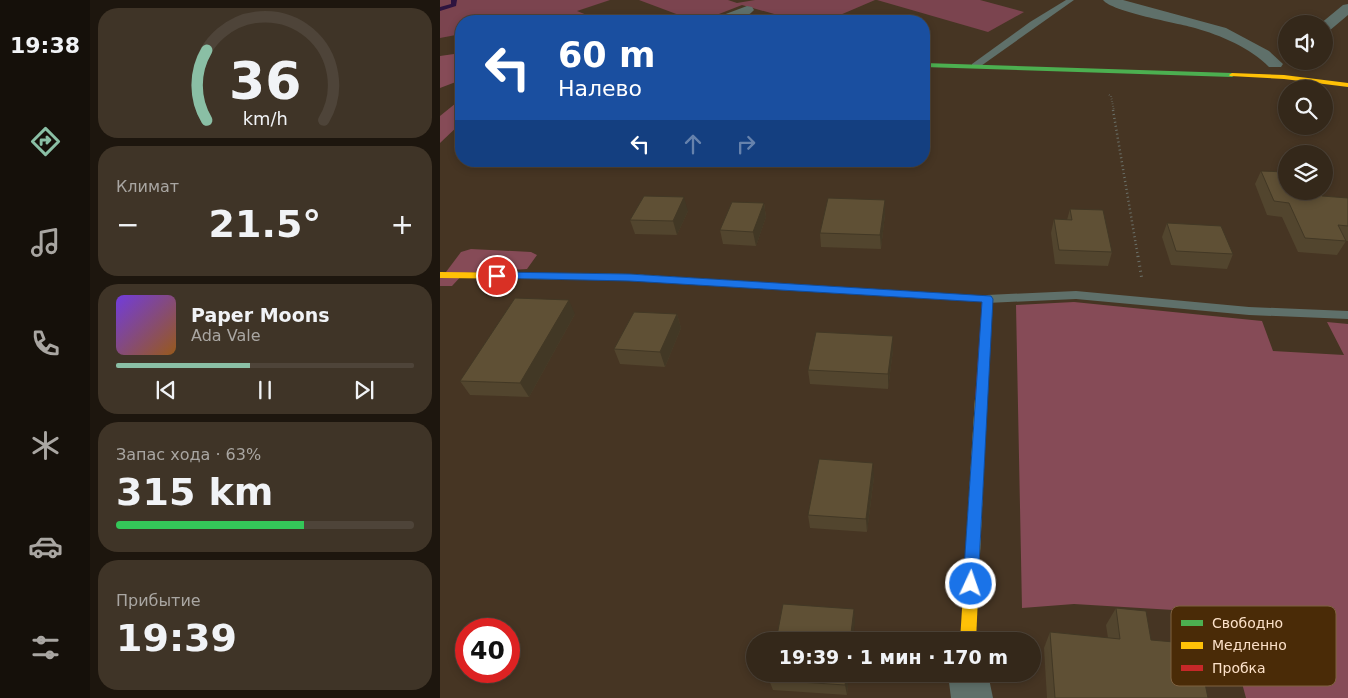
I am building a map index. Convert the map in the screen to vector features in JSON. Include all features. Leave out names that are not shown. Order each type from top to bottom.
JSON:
[{"type":"street","points":[[1110,0],[1190,20],[1224,32],[1246,42],[1278,64]]},
{"type":"street","points":[[1333,20],[1348,8]]},
{"type":"street","points":[[735,15],[747,10]]},
{"type":"street","points":[[930,65],[1085,72],[1278,66]]},
{"type":"street","points":[[1295,70],[1348,85]]},
{"type":"street","points":[[440,275],[629,277],[987,299],[968,632]]},
{"type":"street","points":[[969,682],[972,698]]},
{"type":"lane","points":[[975,66],[1033,24],[1071,0]]},
{"type":"lane","points":[[987,299],[1076,295],[1249,311],[1348,315]]},
{"type":"path","points":[[1085,72],[1087,84],[1111,96],[1146,300]]},
{"type":"shaded area","points":[[440,0],[610,0],[577,11],[587,15],[455,15],[455,35],[440,38]]},
{"type":"shaded area","points":[[639,0],[728,0],[737,3],[755,0],[875,0],[840,15],[778,15],[742,5],[716,15],[679,15]]},
{"type":"shaded area","points":[[877,0],[980,0],[1024,12],[988,32]]},
{"type":"shaded area","points":[[455,54],[455,82],[440,88],[440,56]]},
{"type":"shaded area","points":[[455,104],[455,129],[440,143],[440,116]]},
{"type":"shaded area","points":[[471,249],[531,252],[537,255],[527,269],[464,273],[452,286],[440,286],[440,277],[443,276],[461,252]]},
{"type":"shaded area","points":[[1074,302],[1262,321],[1273,351],[1344,355],[1327,322],[1348,324],[1348,698],[1246,698],[1243,686],[1336,686],[1336,606],[1171,606],[1171,610],[1074,604],[1022,608],[1016,305]]},
{"type":"building","points":[[1261,171],[1278,172],[1278,200],[1333,200],[1333,197],[1348,198],[1348,226],[1338,225],[1346,241],[1305,238],[1289,203],[1274,201]]},
{"type":"building","points":[[644,196],[684,197],[673,221],[630,220]]},
{"type":"building","points":[[828,198],[885,200],[880,235],[820,233]]},
{"type":"building","points":[[732,202],[764,203],[753,232],[720,230]]},
{"type":"building","points":[[1070,209],[1103,210],[1112,252],[1059,250],[1054,219],[1072,220]]},
{"type":"building","points":[[1167,223],[1221,226],[1233,254],[1176,251]]},
{"type":"building","points":[[515,298],[569,300],[520,383],[460,381]]},
{"type":"building","points":[[634,312],[677,314],[660,352],[614,349]]},
{"type":"building","points":[[816,332],[893,336],[888,374],[808,370]]},
{"type":"building","points":[[819,459],[873,463],[866,519],[808,515]]},
{"type":"building","points":[[783,604],[854,609],[851,632],[778,632]]},
{"type":"building","points":[[1116,608],[1146,611],[1151,640],[1171,642],[1171,686],[1206,686],[1208,698],[1055,698],[1050,632],[1120,639]]},
{"type":"building","points":[[799,682],[846,682],[845,685]]},
{"type":"waterway","points":[[440,9],[454,5],[454,0]]},
{"type":"traffic: fast","points":[[930,65],[1232,75]]},
{"type":"traffic: slow","points":[[1232,75],[1284,77],[1348,85]]},
{"type":"traffic: slow","points":[[440,275],[629,277],[755,285]]},
{"type":"traffic: slow","points":[[968,632],[981,399]]},
{"type":"traffic: jam","points":[[755,285],[987,299],[981,399]]},
{"type":"route","points":[[497,276],[629,277],[987,299],[971,584]]}]
